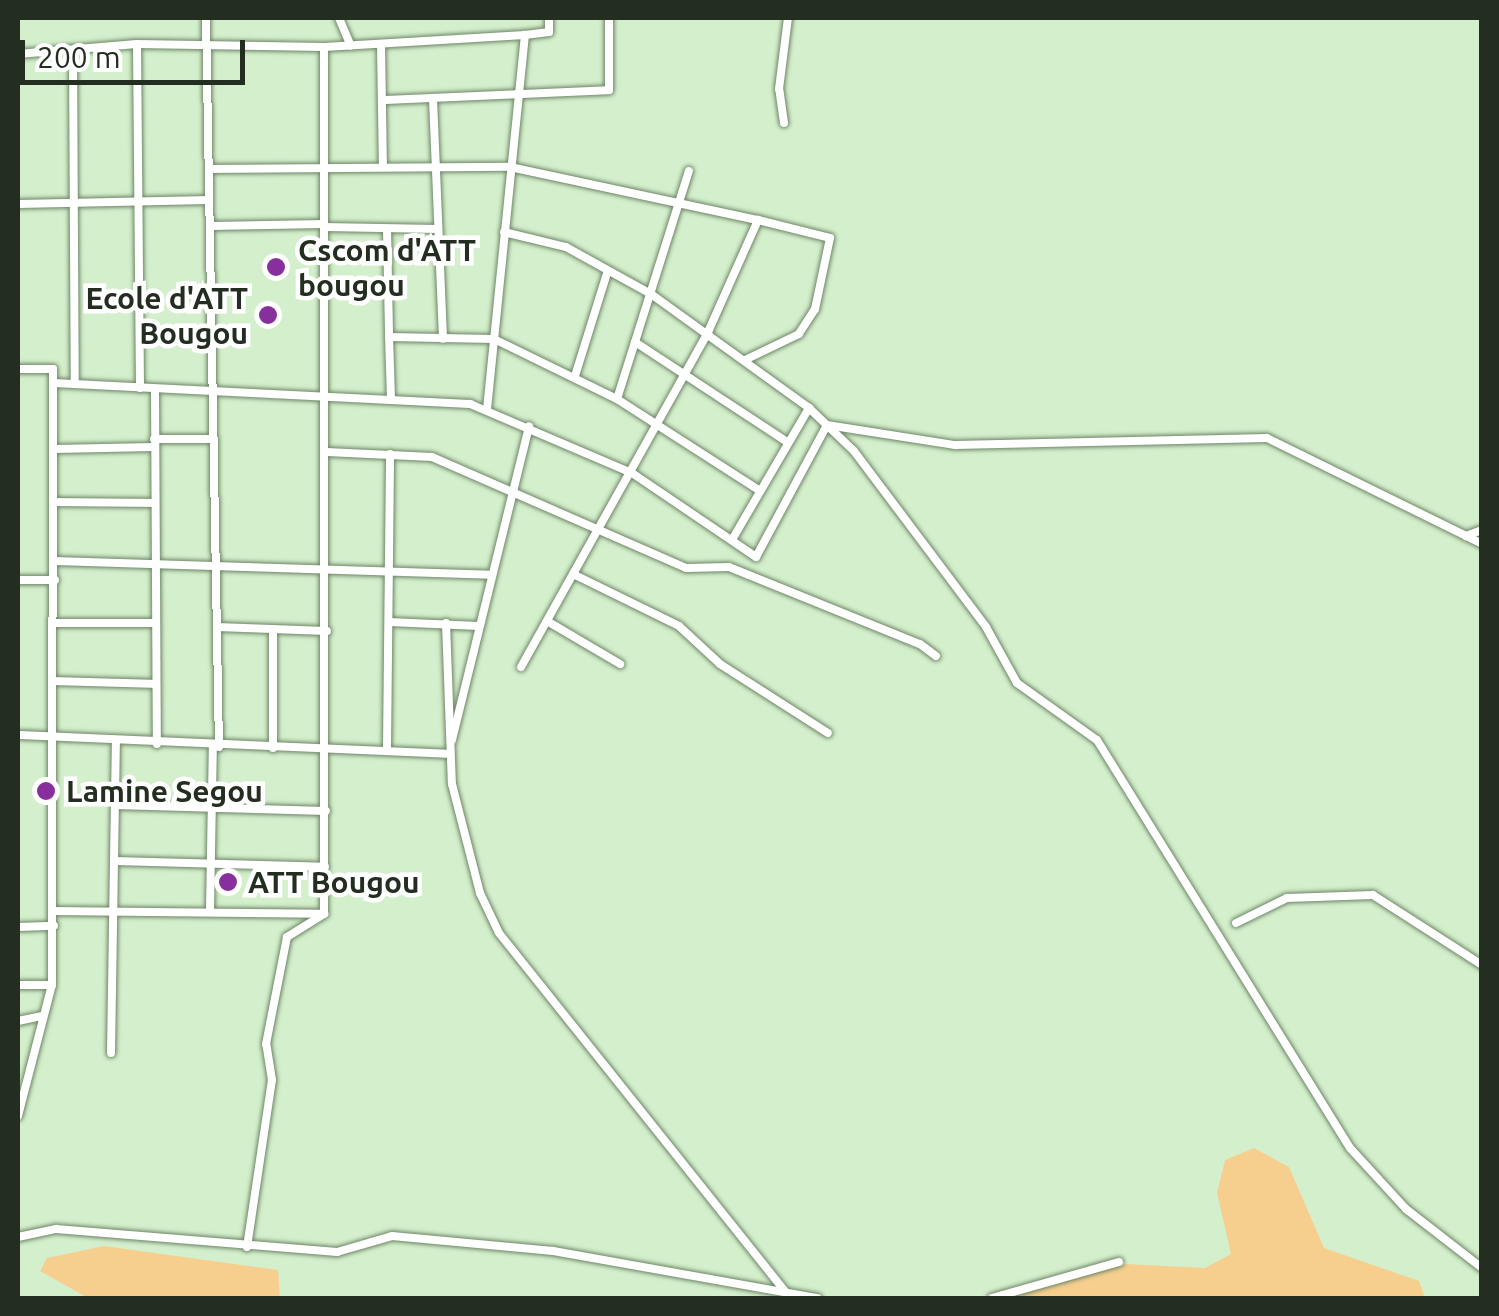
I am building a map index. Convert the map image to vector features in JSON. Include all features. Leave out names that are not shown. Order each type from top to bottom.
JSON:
[{"type":"street","points":[[206,18],[217,627],[210,910]]},
{"type":"street","points":[[339,18],[351,46]]},
{"type":"street","points":[[18,54],[206,42],[324,47],[381,44],[548,32],[548,18]]},
{"type":"street","points":[[384,100],[609,90],[608,18]]},
{"type":"street","points":[[784,122],[779,89],[788,18]]},
{"type":"street","points":[[487,409],[525,34]]},
{"type":"street","points":[[137,44],[140,388]]},
{"type":"street","points":[[381,44],[384,166]]},
{"type":"street","points":[[324,47],[328,752],[324,914]]},
{"type":"street","points":[[74,50],[74,384]]},
{"type":"street","points":[[434,100],[442,339]]},
{"type":"street","points":[[209,169],[510,167],[830,238],[815,308],[800,334],[745,360]]},
{"type":"street","points":[[617,398],[689,171]]},
{"type":"street","points":[[18,204],[209,200]]},
{"type":"street","points":[[521,667],[708,332],[758,220]]},
{"type":"street","points":[[210,226],[438,229]]},
{"type":"street","points":[[386,229],[390,399]]},
{"type":"street","points":[[504,232],[566,247],[606,273],[651,294],[809,408],[854,451],[962,595],[1017,683],[1096,740],[1350,1148],[1406,1209],[1482,1268]]},
{"type":"street","points":[[575,376],[606,273]]},
{"type":"street","points":[[389,337],[494,339],[617,398],[757,489]]},
{"type":"street","points":[[635,342],[786,441]]},
{"type":"street","points":[[18,369],[53,369],[56,622],[52,985],[18,1116]]},
{"type":"street","points":[[53,383],[390,399],[487,409],[632,473],[756,557],[826,425]]},
{"type":"street","points":[[155,389],[157,744]]},
{"type":"street","points":[[733,538],[757,489],[809,408]]},
{"type":"street","points":[[826,425],[955,445],[1268,438],[1482,544]]},
{"type":"street","points":[[449,754],[510,491],[529,426]]},
{"type":"street","points":[[54,449],[214,438]]},
{"type":"street","points":[[326,452],[432,457],[686,568],[729,566],[920,644],[936,656]]},
{"type":"street","points":[[387,748],[390,454]]},
{"type":"street","points":[[54,502],[155,503]]},
{"type":"street","points":[[1466,536],[1482,530]]},
{"type":"street","points":[[55,561],[491,574]]},
{"type":"street","points":[[573,574],[679,626],[720,664],[828,733]]},
{"type":"street","points":[[18,580],[55,580]]},
{"type":"street","points":[[547,621],[620,664]]},
{"type":"street","points":[[56,622],[156,623]]},
{"type":"street","points":[[389,622],[479,626]]},
{"type":"street","points":[[446,623],[449,754],[480,892],[499,933],[790,1297]]},
{"type":"street","points":[[217,627],[327,631]]},
{"type":"street","points":[[272,748],[273,629]]},
{"type":"street","points":[[56,681],[156,684]]},
{"type":"street","points":[[18,734],[328,752],[387,748],[449,754]]},
{"type":"street","points":[[111,1053],[116,742]]},
{"type":"street","points":[[116,806],[326,811]]},
{"type":"street","points":[[114,861],[325,867]]},
{"type":"street","points":[[1236,922],[1287,898],[1373,895],[1482,965]]},
{"type":"street","points":[[52,911],[324,914]]},
{"type":"street","points":[[247,1247],[272,1080],[266,1044],[287,937],[324,914]]},
{"type":"street","points":[[18,927],[54,926]]},
{"type":"street","points":[[18,985],[52,985]]},
{"type":"street","points":[[18,1020],[42,1016]]},
{"type":"street","points":[[18,1236],[56,1229],[338,1252],[392,1236],[552,1251],[790,1297],[818,1298]]},
{"type":"street","points":[[992,1298],[1119,1262]]},
{"type":"shaded area","points":[[1254,1148],[1289,1167],[1324,1248],[1419,1281],[1425,1298],[1007,1298],[1126,1264],[1205,1268],[1231,1254],[1217,1193],[1225,1160]]},
{"type":"shaded area","points":[[104,1246],[278,1270],[280,1298],[88,1298],[40,1271],[47,1258]]},
{"type":"place","name":"Cscom d'ATT bougou","points":[[276,267]]},
{"type":"place","name":"Ecole d'ATT Bougou","points":[[268,315]]},
{"type":"place","name":"Lamine Segou","points":[[46,791]]},
{"type":"place","name":"ATT Bougou","points":[[228,882]]}]
